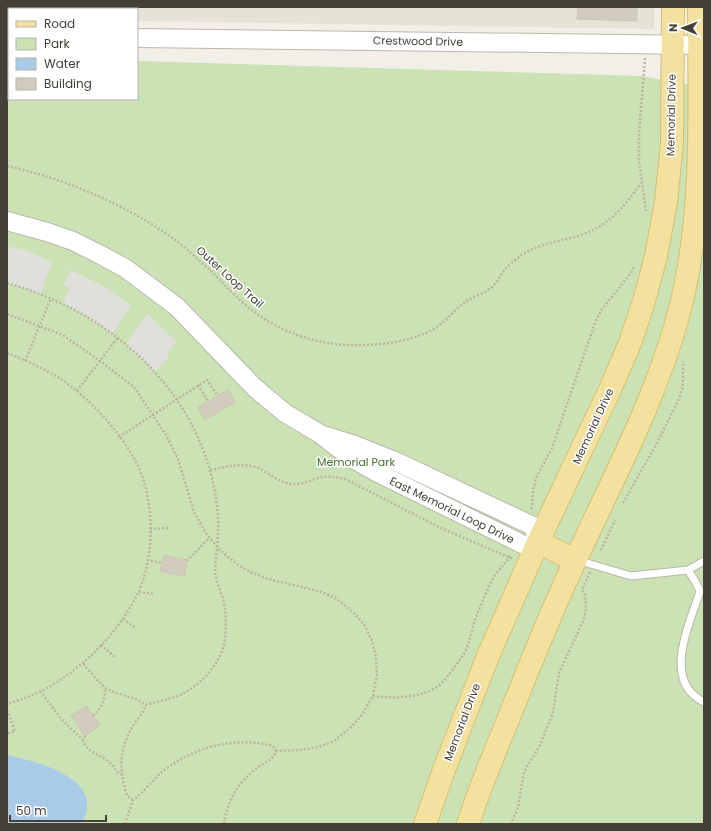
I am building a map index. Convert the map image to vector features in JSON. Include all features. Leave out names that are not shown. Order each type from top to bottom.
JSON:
[{"type":"main road","name":"Memorial Drive","points":[[425,824],[445,767],[488,656],[538,542],[612,385],[630,343],[644,301],[656,256],[666,202],[672,143],[673,7]]},
{"type":"main road","points":[[468,824],[480,787],[528,669],[583,567],[665,361],[679,311],[689,264],[697,207],[699,145],[699,7]]},
{"type":"main road","points":[[538,542],[583,567]]},
{"type":"street","name":"Crestwood Drive","points":[[138,38],[699,45]]},
{"type":"street","name":"East Memorial Loop Drive","points":[[7,221],[48,232],[73,241],[125,268],[177,307],[255,388],[285,413],[320,434],[351,458],[399,484],[526,546],[538,542]]},
{"type":"lane","points":[[583,567],[631,576],[688,570],[704,561]]},
{"type":"lane","points":[[688,570],[700,591],[683,645],[681,672],[687,687],[695,696],[704,702]]},
{"type":"path","points":[[646,45],[638,161],[646,216]]},
{"type":"path","name":"Outer Loop Trail","points":[[7,166],[60,182],[94,195],[127,210],[165,232],[184,247],[248,307],[282,329],[309,339],[331,344],[355,346],[404,340],[428,332],[439,326],[463,304],[491,288],[507,268],[522,255],[539,247],[594,230],[605,223],[624,206],[641,183]]},
{"type":"path","points":[[529,514],[532,507],[536,478],[552,448],[596,320],[602,309],[631,273],[637,260]]},
{"type":"path","points":[[7,283],[51,298],[80,312],[118,337],[155,372],[177,399],[191,424],[210,470],[217,506],[217,546],[215,572],[225,608],[225,640],[221,652],[209,672],[199,683],[178,696],[146,705]]},
{"type":"path","points":[[25,360],[51,298]]},
{"type":"path","points":[[7,314],[63,335],[100,360],[134,387],[166,435],[178,459],[194,512],[209,538],[237,564],[250,572],[268,579],[322,592],[337,599],[355,614],[366,626],[376,657],[377,675],[373,696],[361,716],[349,729],[334,741],[318,747],[300,750],[276,751]]},
{"type":"path","points":[[77,391],[118,337]]},
{"type":"path","points":[[7,354],[25,360],[59,378],[77,391],[94,407],[119,437],[136,462],[144,481],[149,506],[150,529],[148,560],[139,592],[123,619],[101,645],[83,663],[68,674],[40,692],[7,704]]},
{"type":"path","points":[[119,437],[207,380],[218,396]]},
{"type":"path","points":[[198,385],[208,401]]},
{"type":"path","points":[[210,470],[234,465],[251,466],[265,472],[279,481],[294,484],[302,484],[317,478],[331,476],[347,480],[444,529],[509,557]]},
{"type":"path","points":[[150,529],[168,528]]},
{"type":"path","points":[[187,561],[209,538]]},
{"type":"path","points":[[600,551],[606,541]]},
{"type":"path","points":[[373,696],[387,698],[407,697],[429,691],[441,684],[464,652],[470,639],[476,617],[494,577],[503,567],[511,553]]},
{"type":"path","points":[[148,560],[162,563]]},
{"type":"path","points":[[510,824],[518,807],[524,772],[539,747],[553,713],[559,673],[584,619],[586,609],[585,595],[582,590],[583,567]]},
{"type":"path","points":[[139,592],[155,594]]},
{"type":"path","points":[[123,619],[136,628]]},
{"type":"path","points":[[101,645],[115,657]]},
{"type":"path","points":[[83,663],[105,688],[141,701],[146,705]]},
{"type":"path","points":[[93,716],[103,704],[105,698],[105,688]]},
{"type":"path","points":[[40,692],[63,721],[83,740],[84,744],[95,754],[110,763],[122,775]]},
{"type":"path","points":[[133,800],[126,794],[122,775],[121,758],[126,738],[144,712],[146,705]]},
{"type":"path","points":[[7,710],[15,731],[7,734]]},
{"type":"path","points":[[83,740],[85,736]]},
{"type":"path","points":[[124,824],[133,800],[162,772],[192,753],[205,748],[248,742],[262,743],[273,746],[276,751]]},
{"type":"path","points":[[224,824],[225,816],[232,796],[243,780],[274,757],[276,751]]},
{"type":"shaded area","points":[[7,7],[655,7],[654,29],[138,21],[138,8],[8,8],[7,19]]},
{"type":"shaded area","points":[[7,246],[28,251],[53,262],[41,293],[7,283]]},
{"type":"shaded area","points":[[70,270],[107,288],[131,306],[113,334],[80,312],[63,303],[69,288],[64,284]]},
{"type":"shaded area","points":[[147,314],[177,342],[169,349],[167,359],[155,372],[126,344]]},
{"type":"green space","name":"Memorial Park","points":[[7,58],[8,100],[138,100],[138,61],[641,76],[704,87],[704,824],[7,824]]},
{"type":"water","points":[[7,755],[31,761],[60,772],[82,789],[87,800],[86,813],[80,824],[7,824]]},
{"type":"building","points":[[578,7],[637,7],[637,21],[577,19]]},
{"type":"building","points":[[228,390],[235,402],[205,420],[198,407]]},
{"type":"building","points":[[164,555],[187,560],[184,576],[160,571]]},
{"type":"building","points":[[86,706],[100,725],[85,736],[71,716]]}]
